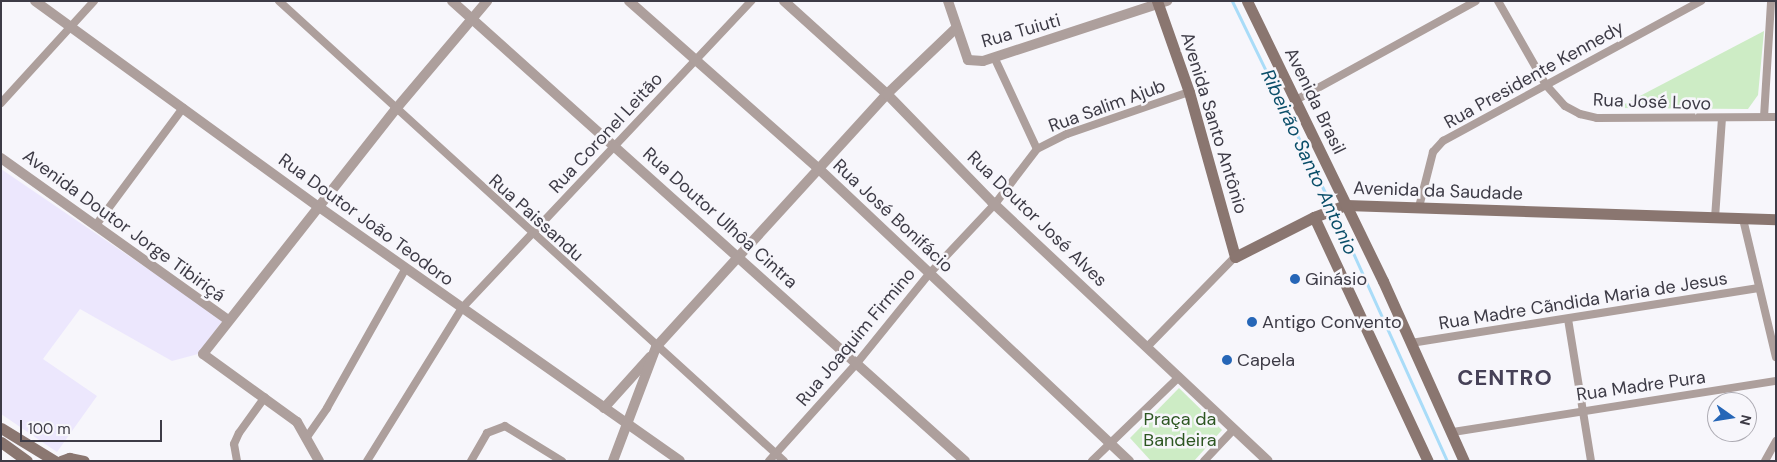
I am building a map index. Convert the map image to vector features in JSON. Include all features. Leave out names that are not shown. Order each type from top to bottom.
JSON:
[{"type":"main road","name":"Avenida Brasil","points":[[1247,1],[1296,100],[1341,207],[1411,343],[1464,461]]},
{"type":"main road","name":"Avenida Santo Antônio","points":[[1161,2],[1189,92],[1234,257]]},
{"type":"main road","name":"Avenida da Saudade","points":[[1234,257],[1318,215],[1341,207],[1419,206],[1776,219]]},
{"type":"main road","points":[[1318,215],[1428,461]]},
{"type":"main road","points":[[1,428],[55,461]]},
{"type":"main road","points":[[1,442],[27,461]]},
{"type":"main road","points":[[61,461],[69,458],[84,461]]},
{"type":"street","name":"Rua Doutor João Teodoro","points":[[35,1],[319,207],[680,461]]},
{"type":"street","points":[[1,103],[94,1]]},
{"type":"street","name":"Rua Paissandu","points":[[279,1],[395,110],[784,461]]},
{"type":"street","name":"Rua Doutor Ulhôa Cintra","points":[[452,1],[965,461]]},
{"type":"street","points":[[319,461],[307,436],[296,422],[265,397],[203,354],[395,110],[487,1]]},
{"type":"street","name":"Rua José Bonifácio","points":[[629,1],[819,169],[1129,461]]},
{"type":"street","name":"Rua Coronel Leitão","points":[[367,461],[462,308],[751,1]]},
{"type":"street","name":"Rua Doutor José Alves","points":[[784,1],[887,94],[995,204],[1268,461]]},
{"type":"street","points":[[604,408],[738,256],[887,94],[956,28],[948,1]]},
{"type":"street","points":[[1296,100],[1476,1]]},
{"type":"street","name":"Rua José Lovo","points":[[1498,1],[1546,85],[1565,106],[1598,118],[1722,119],[1776,117]]},
{"type":"street","name":"Rua Presidente Kennedy","points":[[1419,206],[1433,152],[1444,141],[1701,1]]},
{"type":"street","points":[[1764,117],[1771,1]]},
{"type":"street","name":"Rua Tuiuti","points":[[956,28],[968,60],[995,59],[1161,2]]},
{"type":"street","points":[[995,59],[1037,149]]},
{"type":"street","name":"Rua Salim Ajub","points":[[1037,149],[1067,134],[1189,92]]},
{"type":"street","points":[[96,225],[183,108]]},
{"type":"street","points":[[1716,218],[1722,119]]},
{"type":"street","name":"Rua Joaquim Firmino","points":[[769,461],[857,363],[930,273],[995,204],[1037,149]]},
{"type":"street","name":"Avenida Doutor Jorge Tibiriçá","points":[[1,158],[228,320]]},
{"type":"street","points":[[1743,219],[1776,356]]},
{"type":"street","name":"Avenida da Saudade","points":[[1148,346],[1234,257]]},
{"type":"street","points":[[307,436],[327,408],[406,268]]},
{"type":"street","name":"Rua Madre Cãndida Maria de Jesus","points":[[1411,343],[1759,288]]},
{"type":"street","points":[[1568,319],[1591,461]]},
{"type":"street","points":[[613,461],[648,373],[650,357]]},
{"type":"street","points":[[1092,461],[1179,378]]},
{"type":"street","name":"Rua Madre Pura","points":[[1452,432],[1583,409],[1776,381]]},
{"type":"street","points":[[237,461],[234,444],[239,432],[265,397]]},
{"type":"street","points":[[471,461],[487,433],[505,426],[562,461]]},
{"type":"street","points":[[1204,461],[1234,429]]},
{"type":"street","points":[[1765,461],[1776,442]]},
{"type":"shaded area","points":[[1,169],[223,320],[198,354],[172,361],[80,309],[43,359],[97,396],[57,452],[1,414]]},
{"type":"green space","points":[[1764,31],[1758,95],[1748,109],[1617,108]]},
{"type":"green space","name":"Praça da Bandeira","points":[[1179,388],[1222,430],[1194,461],[1151,461],[1130,438]]},
{"type":"waterway","name":"Ribeirão Santo Antonio","points":[[1232,1],[1332,207]]},
{"type":"waterway","name":"Ribeirão Santo Antonio","points":[[1335,213],[1447,461]]},
{"type":"place","name":"Ginásio","points":[[1295,279]]},
{"type":"place","name":"Antigo Convento","points":[[1252,322]]},
{"type":"place","name":"Capela","points":[[1227,360]]},
{"type":"district","name":"CENTRO","points":[[1505,378]]}]
